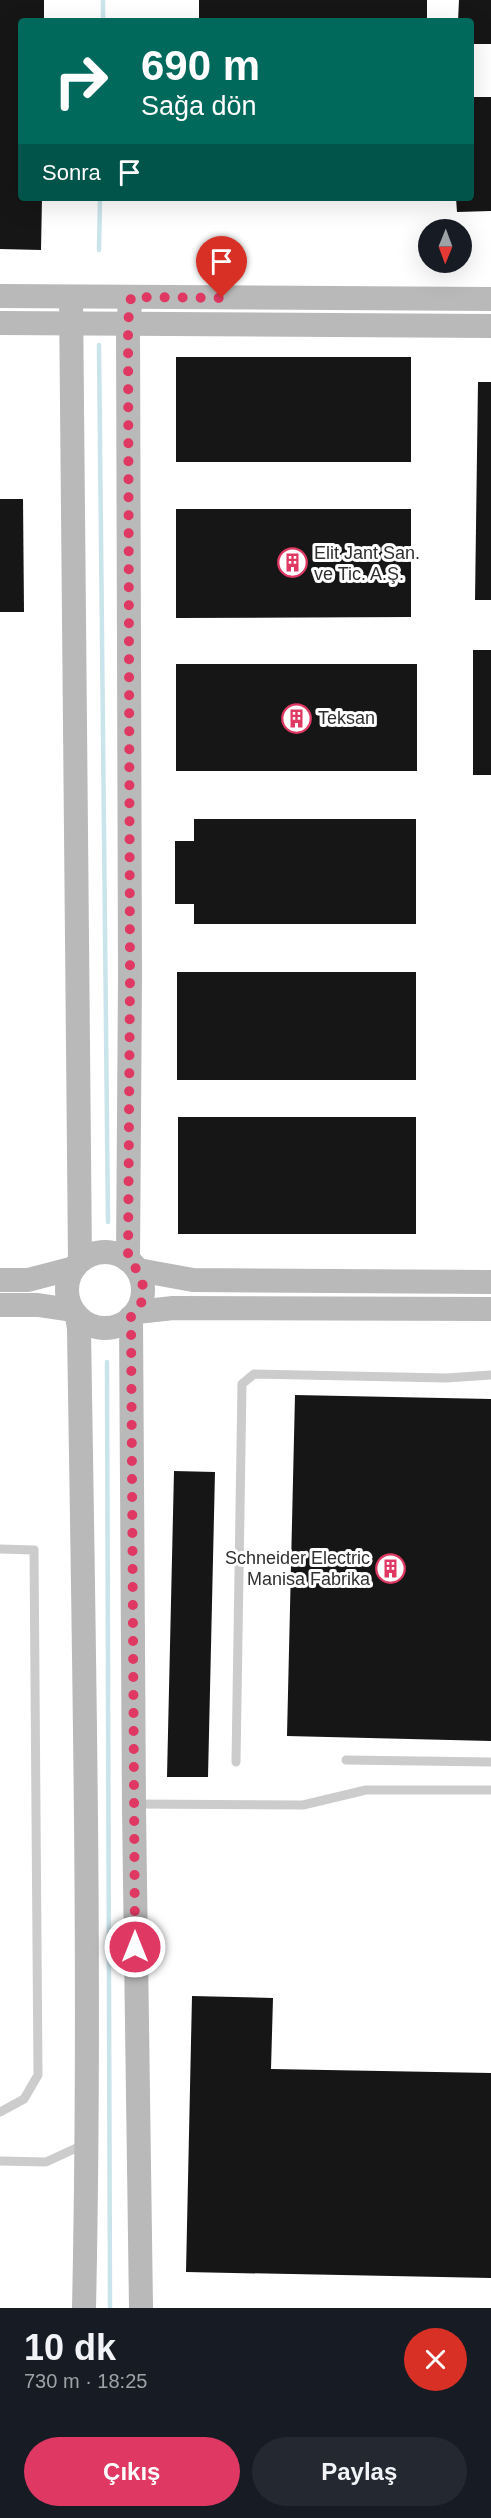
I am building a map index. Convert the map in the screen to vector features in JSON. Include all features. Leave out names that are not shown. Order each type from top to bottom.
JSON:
[{"type":"street","points":[[0,296],[491,299]]},
{"type":"street","points":[[70,297],[72,324],[77,1265],[67,1282],[67,1295],[75,1313],[79,1341],[87,1813],[88,2143],[84,2308]]},
{"type":"street","points":[[0,1305],[38,1305],[75,1313],[87,1324],[99,1328],[112,1328],[124,1324],[134,1315],[144,1294],[142,1281],[133,1265],[128,323],[131,297]]},
{"type":"street","points":[[0,323],[491,326]]},
{"type":"street","points":[[0,1280],[28,1280],[77,1265],[91,1254],[104,1252],[116,1254],[133,1265],[193,1280],[491,1282]]},
{"type":"street","points":[[134,1315],[174,1308],[491,1309]]},
{"type":"street","points":[[134,1315],[134,1804],[141,2308]]},
{"type":"lane","points":[[236,1762],[242,1384],[254,1374],[491,1376]]},
{"type":"lane","points":[[0,1549],[34,1550],[38,2074],[24,2099],[0,2112]]},
{"type":"lane","points":[[346,1760],[491,1762]]},
{"type":"lane","points":[[134,1804],[303,1805],[366,1790],[491,1790]]},
{"type":"lane","points":[[0,2162],[46,2162],[88,2143]]},
{"type":"building","points":[[0,0],[44,0],[44,18],[18,18],[18,201],[42,201],[41,250],[0,249]]},
{"type":"building","points":[[199,0],[427,0],[427,18],[199,18]]},
{"type":"building","points":[[459,0],[491,0],[491,44],[474,44],[474,18],[458,18]]},
{"type":"building","points":[[474,97],[491,97],[491,211],[457,212],[456,201],[474,201]]},
{"type":"building","points":[[176,357],[411,357],[411,462],[176,462]]},
{"type":"building","points":[[478,382],[491,382],[491,600],[475,600]]},
{"type":"building","points":[[0,499],[23,499],[24,612],[0,612]]},
{"type":"building","name":"Elit Jant San. ve Tic. A.Ş.","points":[[176,509],[411,509],[411,617],[176,618]]},
{"type":"building","points":[[473,650],[491,650],[491,775],[473,775]]},
{"type":"building","name":"Teksan","points":[[176,664],[417,664],[417,771],[176,771]]},
{"type":"building","points":[[194,819],[416,819],[416,924],[194,924],[194,904],[175,904],[175,841],[194,841]]},
{"type":"building","points":[[177,972],[416,972],[416,1080],[177,1080]]},
{"type":"building","points":[[178,1117],[416,1117],[416,1234],[178,1234]]},
{"type":"building","name":"Schneider Electric Manisa Fabrika","points":[[295,1395],[491,1399],[491,1741],[287,1736]]},
{"type":"building","points":[[174,1471],[215,1472],[208,1777],[167,1777]]},
{"type":"building","points":[[192,1996],[273,1998],[271,2069],[491,2073],[491,2278],[186,2272]]},
{"type":"waterway","points":[[103,0],[103,18]]},
{"type":"waterway","points":[[99,250],[100,201]]},
{"type":"waterway","points":[[99,345],[108,1222]]},
{"type":"waterway","points":[[107,1362],[110,2308]]},
{"type":"place","name":"Elit Jant San. ve Tic. A.Ş.","points":[[293,563]]},
{"type":"place","name":"Teksan","points":[[297,718]]},
{"type":"place","name":"Schneider Electric Manisa Fabrika","points":[[391,1568]]},
{"type":"route","points":[[135,1947],[131,1317],[137,1312],[144,1294],[138,1270],[128,1260],[130,977],[128,323],[131,297],[222,298]]}]
